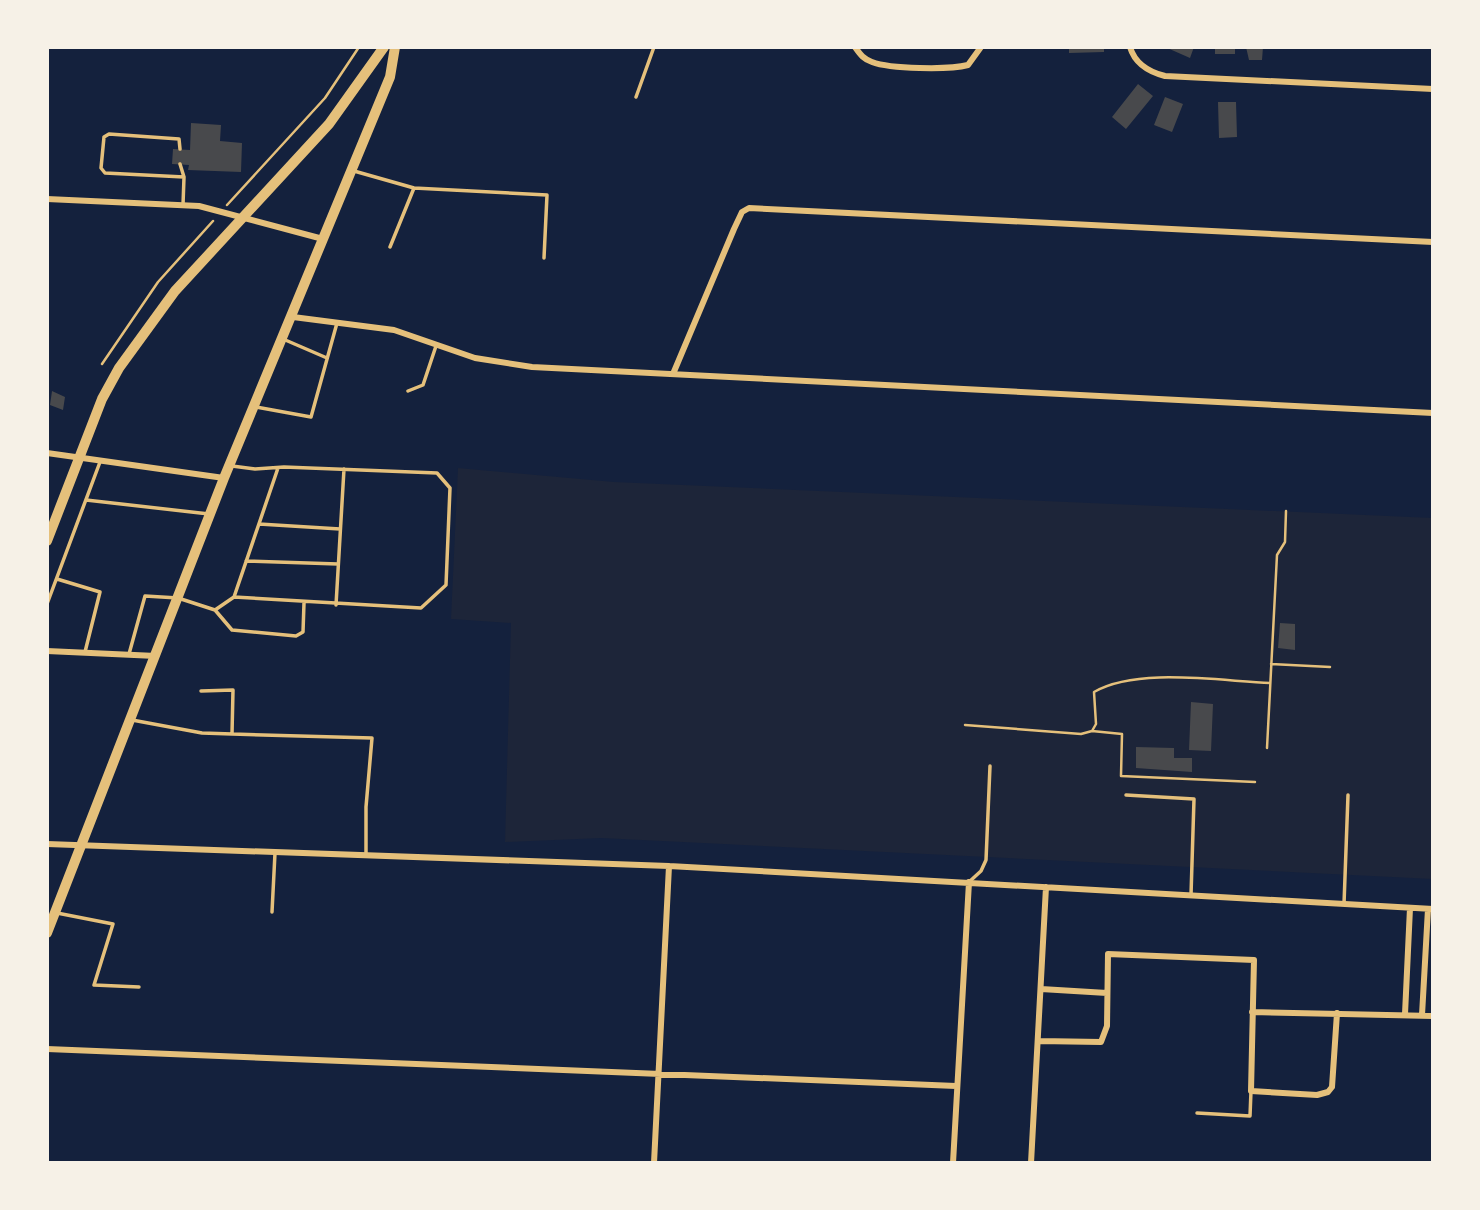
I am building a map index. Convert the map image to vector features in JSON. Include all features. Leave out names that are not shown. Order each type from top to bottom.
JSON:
[{"type":"main road","points":[[47,541],[102,398],[119,368],[175,291],[329,124],[384,47]]},
{"type":"main road","points":[[47,933],[224,478],[293,317],[390,77],[395,47]]},
{"type":"street","points":[[855,47],[862,56],[875,64],[944,67],[968,65],[981,47]]},
{"type":"street","points":[[1130,47],[1135,59],[1154,73],[1180,78],[1433,89]]},
{"type":"street","points":[[47,199],[183,205],[244,216],[323,239]]},
{"type":"street","points":[[673,374],[734,229],[742,212],[749,208],[1433,243]]},
{"type":"street","points":[[293,317],[394,330],[475,358],[500,363],[1433,413]]},
{"type":"street","points":[[47,453],[224,478]]},
{"type":"street","points":[[47,651],[156,656]]},
{"type":"street","points":[[47,844],[669,866],[1430,909],[1422,1015]]},
{"type":"street","points":[[654,1163],[669,866]]},
{"type":"street","points":[[953,1163],[969,882]]},
{"type":"street","points":[[1031,1163],[1046,887]]},
{"type":"street","points":[[1405,1014],[1410,908]]},
{"type":"street","points":[[1039,1041],[1101,1042],[1107,1026],[1108,954],[1254,960],[1251,1091],[1317,1095],[1328,1092],[1332,1087],[1337,1013]]},
{"type":"street","points":[[1041,989],[1107,993]]},
{"type":"street","points":[[1252,1012],[1433,1016]]},
{"type":"street","points":[[47,1049],[956,1086]]},
{"type":"lane","points":[[636,97],[654,47]]},
{"type":"lane","points":[[180,149],[179,139],[109,134],[104,137],[101,168],[105,173],[184,177]]},
{"type":"lane","points":[[180,164],[184,177],[183,205]]},
{"type":"lane","points":[[352,170],[414,188],[547,195],[544,258]]},
{"type":"lane","points":[[390,247],[414,188]]},
{"type":"lane","points":[[254,406],[311,417],[337,323]]},
{"type":"lane","points":[[283,339],[327,358]]},
{"type":"lane","points":[[408,391],[423,385],[437,344]]},
{"type":"lane","points":[[47,604],[100,462]]},
{"type":"lane","points":[[230,465],[437,473],[450,488],[446,585],[421,608],[234,597]]},
{"type":"lane","points":[[215,610],[234,597],[278,468]]},
{"type":"lane","points":[[336,605],[344,469]]},
{"type":"lane","points":[[86,500],[211,514]]},
{"type":"lane","points":[[259,524],[340,529]]},
{"type":"lane","points":[[246,561],[338,565]]},
{"type":"lane","points":[[57,579],[100,592],[86,652]]},
{"type":"lane","points":[[129,654],[145,596],[178,598],[215,610],[232,630],[296,636],[303,632],[303,603]]},
{"type":"lane","points":[[201,691],[233,690],[232,734]]},
{"type":"lane","points":[[132,720],[202,733],[372,738],[366,807],[366,856]]},
{"type":"lane","points":[[969,882],[981,871],[986,860],[990,766]]},
{"type":"lane","points":[[1126,795],[1194,799],[1191,895]]},
{"type":"lane","points":[[1344,904],[1348,795]]},
{"type":"lane","points":[[272,912],[275,853]]},
{"type":"lane","points":[[55,912],[113,924],[94,985],[139,988]]},
{"type":"lane","points":[[1197,1113],[1250,1116],[1251,1091]]},
{"type":"path","points":[[1267,748],[1277,555],[1285,542],[1286,511]]},
{"type":"path","points":[[1272,664],[1330,667]]},
{"type":"path","points":[[1092,731],[1096,724],[1094,692],[1108,684],[1137,678],[1270,683]]},
{"type":"path","points":[[965,725],[1081,734],[1092,731],[1122,734],[1121,776],[1255,782]]},
{"type":"shaded area","points":[[458,468],[614,482],[1433,518],[1433,879],[601,838],[505,842],[511,623],[451,619]]},
{"type":"building","points":[[1069,47],[1104,47],[1104,52],[1069,53]]},
{"type":"building","points":[[1165,47],[1194,47],[1190,58]]},
{"type":"building","points":[[1215,47],[1235,47],[1235,54],[1215,54]]},
{"type":"building","points":[[1246,47],[1263,47],[1262,60],[1249,60]]},
{"type":"building","points":[[1138,84],[1153,96],[1126,129],[1112,117]]},
{"type":"building","points":[[1165,97],[1183,104],[1172,132],[1154,125]]},
{"type":"building","points":[[1218,102],[1236,102],[1237,137],[1219,138]]},
{"type":"building","points":[[191,123],[221,125],[220,141],[242,143],[241,172],[188,170],[189,165],[172,164],[173,149],[190,150]]},
{"type":"building","points":[[52,391],[65,397],[63,410],[50,405]]},
{"type":"building","points":[[1280,623],[1295,624],[1295,650],[1278,648]]},
{"type":"building","points":[[1191,702],[1213,704],[1211,751],[1189,750]]},
{"type":"building","points":[[1136,747],[1174,748],[1174,758],[1192,758],[1192,772],[1136,768]]}]
